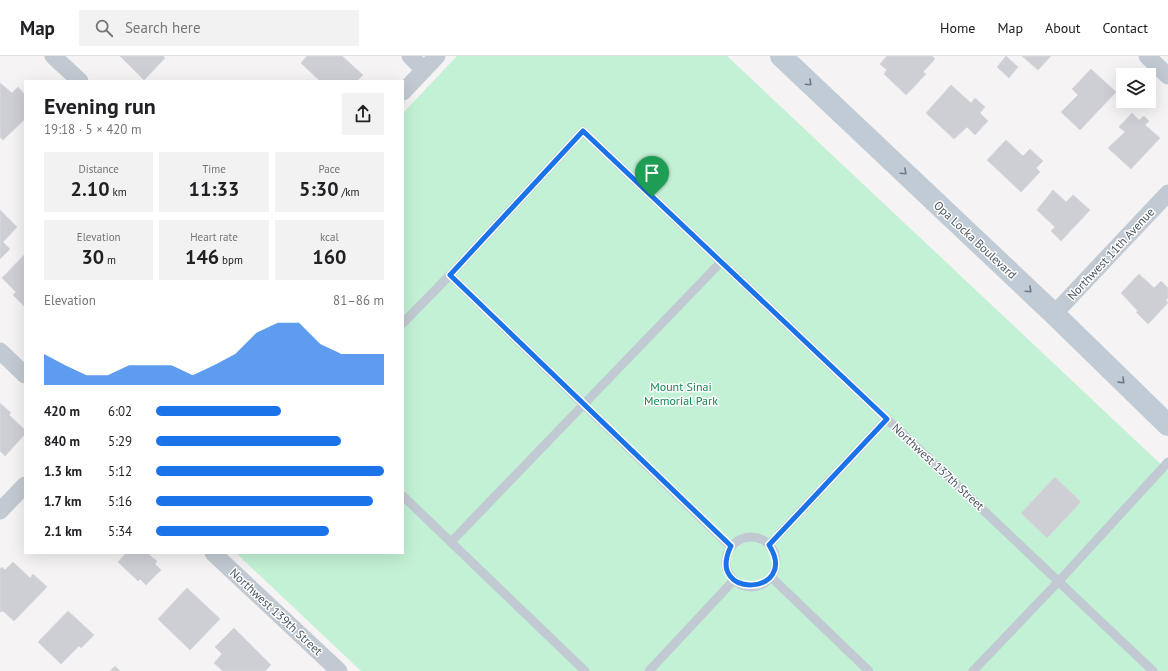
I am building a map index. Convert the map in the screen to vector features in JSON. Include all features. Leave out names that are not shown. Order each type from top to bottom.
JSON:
[{"type":"main road","name":"Opa Locka Boulevard","points":[[781,56],[1054,314],[1168,425]]},
{"type":"street","points":[[54,56],[79,80]]},
{"type":"street","points":[[410,56],[424,70]]},
{"type":"street","points":[[404,91],[437,56]]},
{"type":"street","points":[[1147,56],[1168,76]]},
{"type":"street","name":"Northwest 11th Avenue","points":[[1054,314],[1168,193]]},
{"type":"street","points":[[0,351],[24,374]]},
{"type":"street","points":[[0,512],[24,486]]},
{"type":"street","name":"Northwest 139th Street","points":[[214,554],[339,671]]},
{"type":"lane","name":"Northwest 137th Street","points":[[404,322],[450,275],[583,131],[1153,671]]},
{"type":"lane","points":[[451,542],[721,262]]},
{"type":"lane","points":[[450,275],[731,546]]},
{"type":"lane","points":[[769,545],[887,419]]},
{"type":"lane","points":[[973,671],[1059,581],[1168,462]]},
{"type":"lane","points":[[404,497],[585,671]]},
{"type":"lane","points":[[746,537],[759,539],[769,545],[774,552],[775,569],[771,577],[765,582],[753,586],[741,585],[728,573],[726,564],[727,555],[731,546],[738,540],[746,537]]},
{"type":"lane","points":[[771,577],[868,671]]},
{"type":"lane","points":[[649,671],[734,580]]},
{"type":"green space","name":"Mount Sinai Memorial Park","points":[[457,56],[727,56],[1168,471],[1168,671],[361,671],[237,554],[404,554],[404,112]]},
{"type":"building","points":[[120,56],[163,56],[165,58],[144,80]]},
{"type":"building","points":[[307,56],[342,56],[363,75],[358,80],[319,80],[301,63]]},
{"type":"building","points":[[887,56],[932,56],[935,59],[923,72],[926,74],[906,95],[884,74],[887,70],[880,64]]},
{"type":"building","points":[[1006,56],[1018,67],[1009,78],[997,67]]},
{"type":"building","points":[[1022,56],[1051,56],[1038,70]]},
{"type":"building","points":[[1091,69],[1116,92],[1080,130],[1061,112],[1078,95],[1072,89]]},
{"type":"building","points":[[0,83],[12,93],[18,87],[24,94],[24,120],[3,140],[0,137]]},
{"type":"building","points":[[951,85],[971,103],[975,98],[985,107],[980,113],[988,121],[975,135],[967,127],[954,139],[926,113]]},
{"type":"building","points":[[1132,113],[1139,120],[1144,116],[1149,121],[1145,125],[1160,138],[1131,169],[1108,148],[1125,132],[1119,127]]},
{"type":"building","points":[[1006,140],[1023,156],[1030,149],[1043,161],[1036,168],[1040,172],[1021,192],[987,160]]},
{"type":"building","points":[[1053,190],[1066,202],[1073,195],[1090,210],[1061,241],[1051,231],[1055,227],[1037,210]]},
{"type":"building","points":[[0,210],[17,227],[3,242],[10,249],[0,259]]},
{"type":"building","points":[[24,255],[24,306],[13,295],[16,292],[2,278]]},
{"type":"building","points":[[1139,274],[1154,288],[1161,281],[1168,288],[1168,298],[1166,300],[1168,303],[1148,324],[1121,293]]},
{"type":"building","points":[[0,403],[11,413],[9,415],[24,429],[24,435],[5,456],[0,451]]},
{"type":"building","points":[[1055,477],[1081,502],[1047,538],[1021,513]]},
{"type":"building","points":[[125,554],[148,554],[157,561],[155,564],[161,570],[146,585],[140,579],[138,581],[118,562]]},
{"type":"building","points":[[13,562],[30,578],[33,574],[47,587],[14,621],[3,611],[0,612],[0,569],[2,567],[5,570]]},
{"type":"building","points":[[187,588],[220,619],[190,650],[158,619]]},
{"type":"building","points":[[68,611],[94,635],[81,648],[79,646],[61,664],[38,642]]},
{"type":"building","points":[[234,628],[271,665],[265,671],[223,671],[214,663],[222,654],[215,647]]},
{"type":"building","points":[[115,666],[120,671],[110,671]]},
{"type":"route","points":[[583,131],[652,197],[887,419],[769,545],[774,552],[775,569],[771,577],[758,586],[741,585],[734,580],[728,573],[726,564],[727,555],[731,546],[450,275],[583,131]]}]
